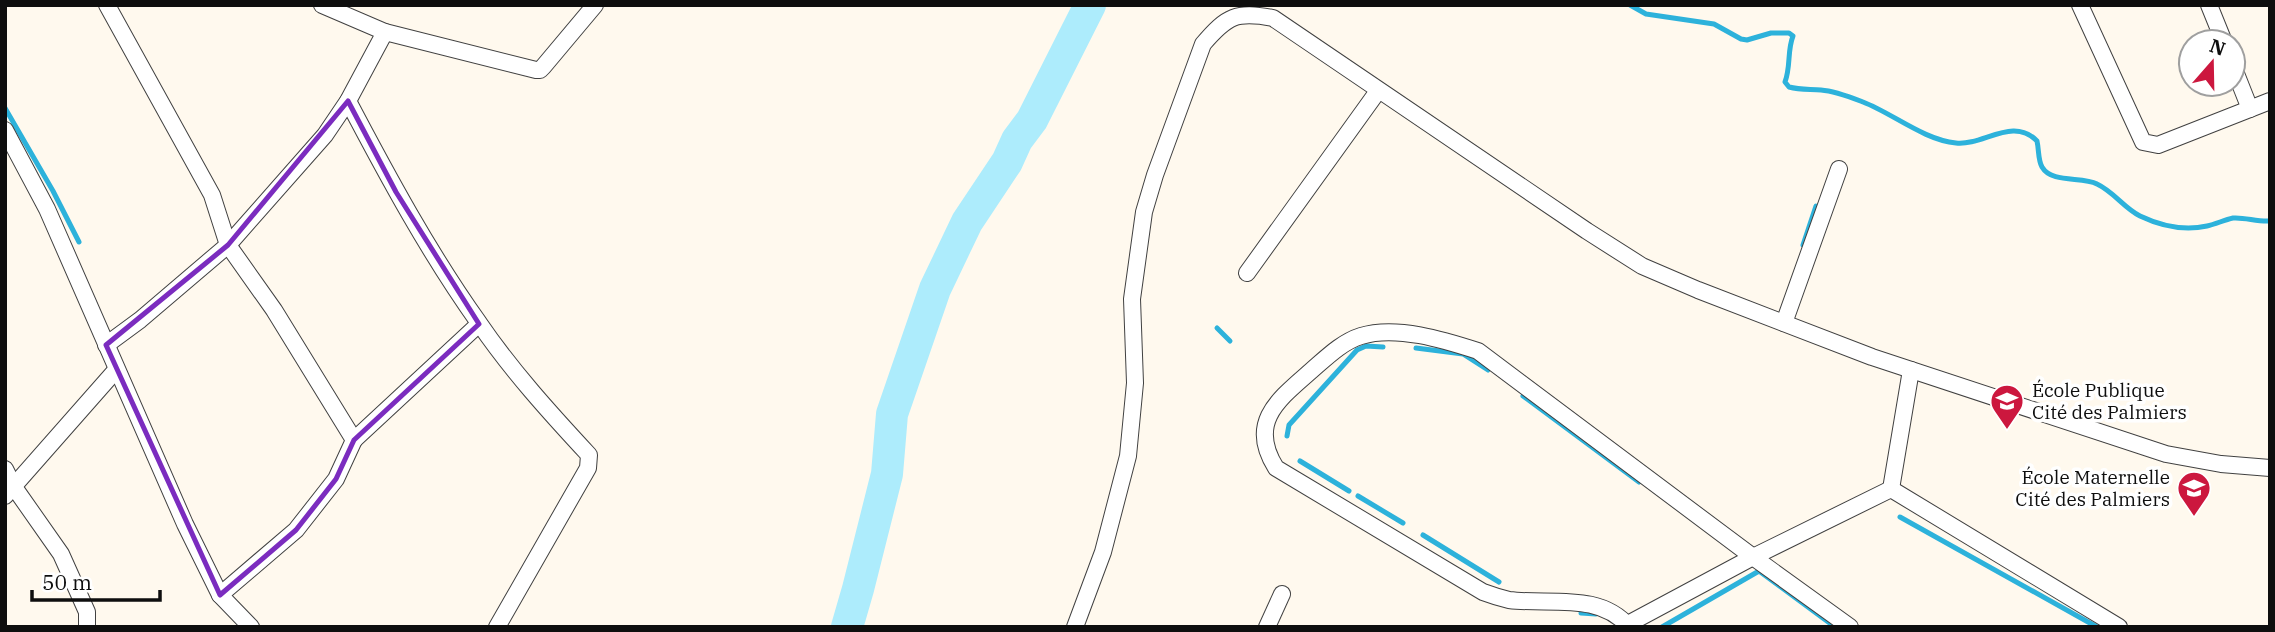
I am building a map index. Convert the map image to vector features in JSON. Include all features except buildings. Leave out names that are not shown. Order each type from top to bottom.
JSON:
[{"type":"street","points":[[107,5],[212,195],[228,245],[274,310],[354,440]]},
{"type":"street","points":[[322,5],[385,32],[540,70],[595,5]]},
{"type":"street","points":[[2080,5],[2143,142],[2151,146],[2158,145],[2270,101]]},
{"type":"street","points":[[2209,5],[2218,28]]},
{"type":"street","points":[[1074,627],[1103,552],[1128,456],[1135,383],[1132,299],[1144,212],[1203,44],[1231,18],[1250,13],[1273,18],[1642,266],[1911,370],[2166,454],[2221,464],[2270,468]]},
{"type":"street","points":[[106,345],[140,320],[228,245],[325,135],[348,101],[385,32]]},
{"type":"street","points":[[1247,273],[1378,90]]},
{"type":"street","points":[[2246,98],[2250,109]]},
{"type":"street","points":[[348,101],[396,192],[479,324],[537,398],[589,455],[590,462],[497,627]]},
{"type":"street","points":[[5,130],[47,209],[116,370],[220,595],[251,627]]},
{"type":"street","points":[[1784,323],[1839,169]]},
{"type":"street","points":[[220,595],[296,530],[336,479],[354,440],[479,324]]},
{"type":"street","points":[[1850,627],[1753,557],[1478,351],[1441,339],[1401,333],[1361,336],[1337,348],[1286,393],[1271,410],[1264,431],[1265,451],[1276,468],[1483,592],[1508,600],[1590,604],[1610,610],[1629,626],[1753,557],[1891,489]]},
{"type":"street","points":[[9,491],[116,370]]},
{"type":"street","points":[[1891,489],[1911,370]]},
{"type":"street","points":[[5,469],[9,491],[61,554],[87,612],[87,627]]},
{"type":"street","points":[[1891,489],[2119,627]]},
{"type":"street","points":[[1267,627],[1282,594]]},
{"type":"highlighted area","points":[[348,101],[396,192],[479,324],[354,440],[336,479],[296,530],[220,595],[106,345],[228,245]]},
{"type":"waterway","points":[[847,627],[887,474],[892,414],[935,289],[967,222],[1032,120],[1090,5]]},
{"type":"waterway","points":[[1630,5],[1646,14],[1714,24],[1741,39],[1747,40],[1771,33],[1789,33],[1793,36],[1785,82],[1789,87],[1848,96],[1944,141],[1966,143],[2008,131],[2028,134],[2037,141],[2039,158],[2047,172],[2060,178],[2097,184],[2134,213],[2156,222],[2190,228],[2233,218],[2270,221]]},
{"type":"waterway","points":[[5,108],[79,242]]},
{"type":"waterway","points":[[1803,245],[1816,206]]},
{"type":"waterway","points":[[1217,328],[1230,341]]},
{"type":"waterway","points":[[1287,436],[1289,425],[1357,350],[1366,346],[1383,347]]},
{"type":"waterway","points":[[1416,348],[1463,354],[1488,370]]},
{"type":"waterway","points":[[1523,396],[1639,482]]},
{"type":"waterway","points":[[1300,461],[1349,491]]},
{"type":"waterway","points":[[1358,496],[1403,523]]},
{"type":"waterway","points":[[1900,517],[2097,627]]},
{"type":"waterway","points":[[1423,535],[1499,582]]},
{"type":"waterway","points":[[1662,627],[1759,571],[1835,627]]},
{"type":"waterway","points":[[1581,613],[1596,614]]},
{"type":"place","name":"École Publique Cité des Palmiers","points":[[2007,431]]},
{"type":"place","name":"École Maternelle Cité des Palmiers","points":[[2194,518]]}]
